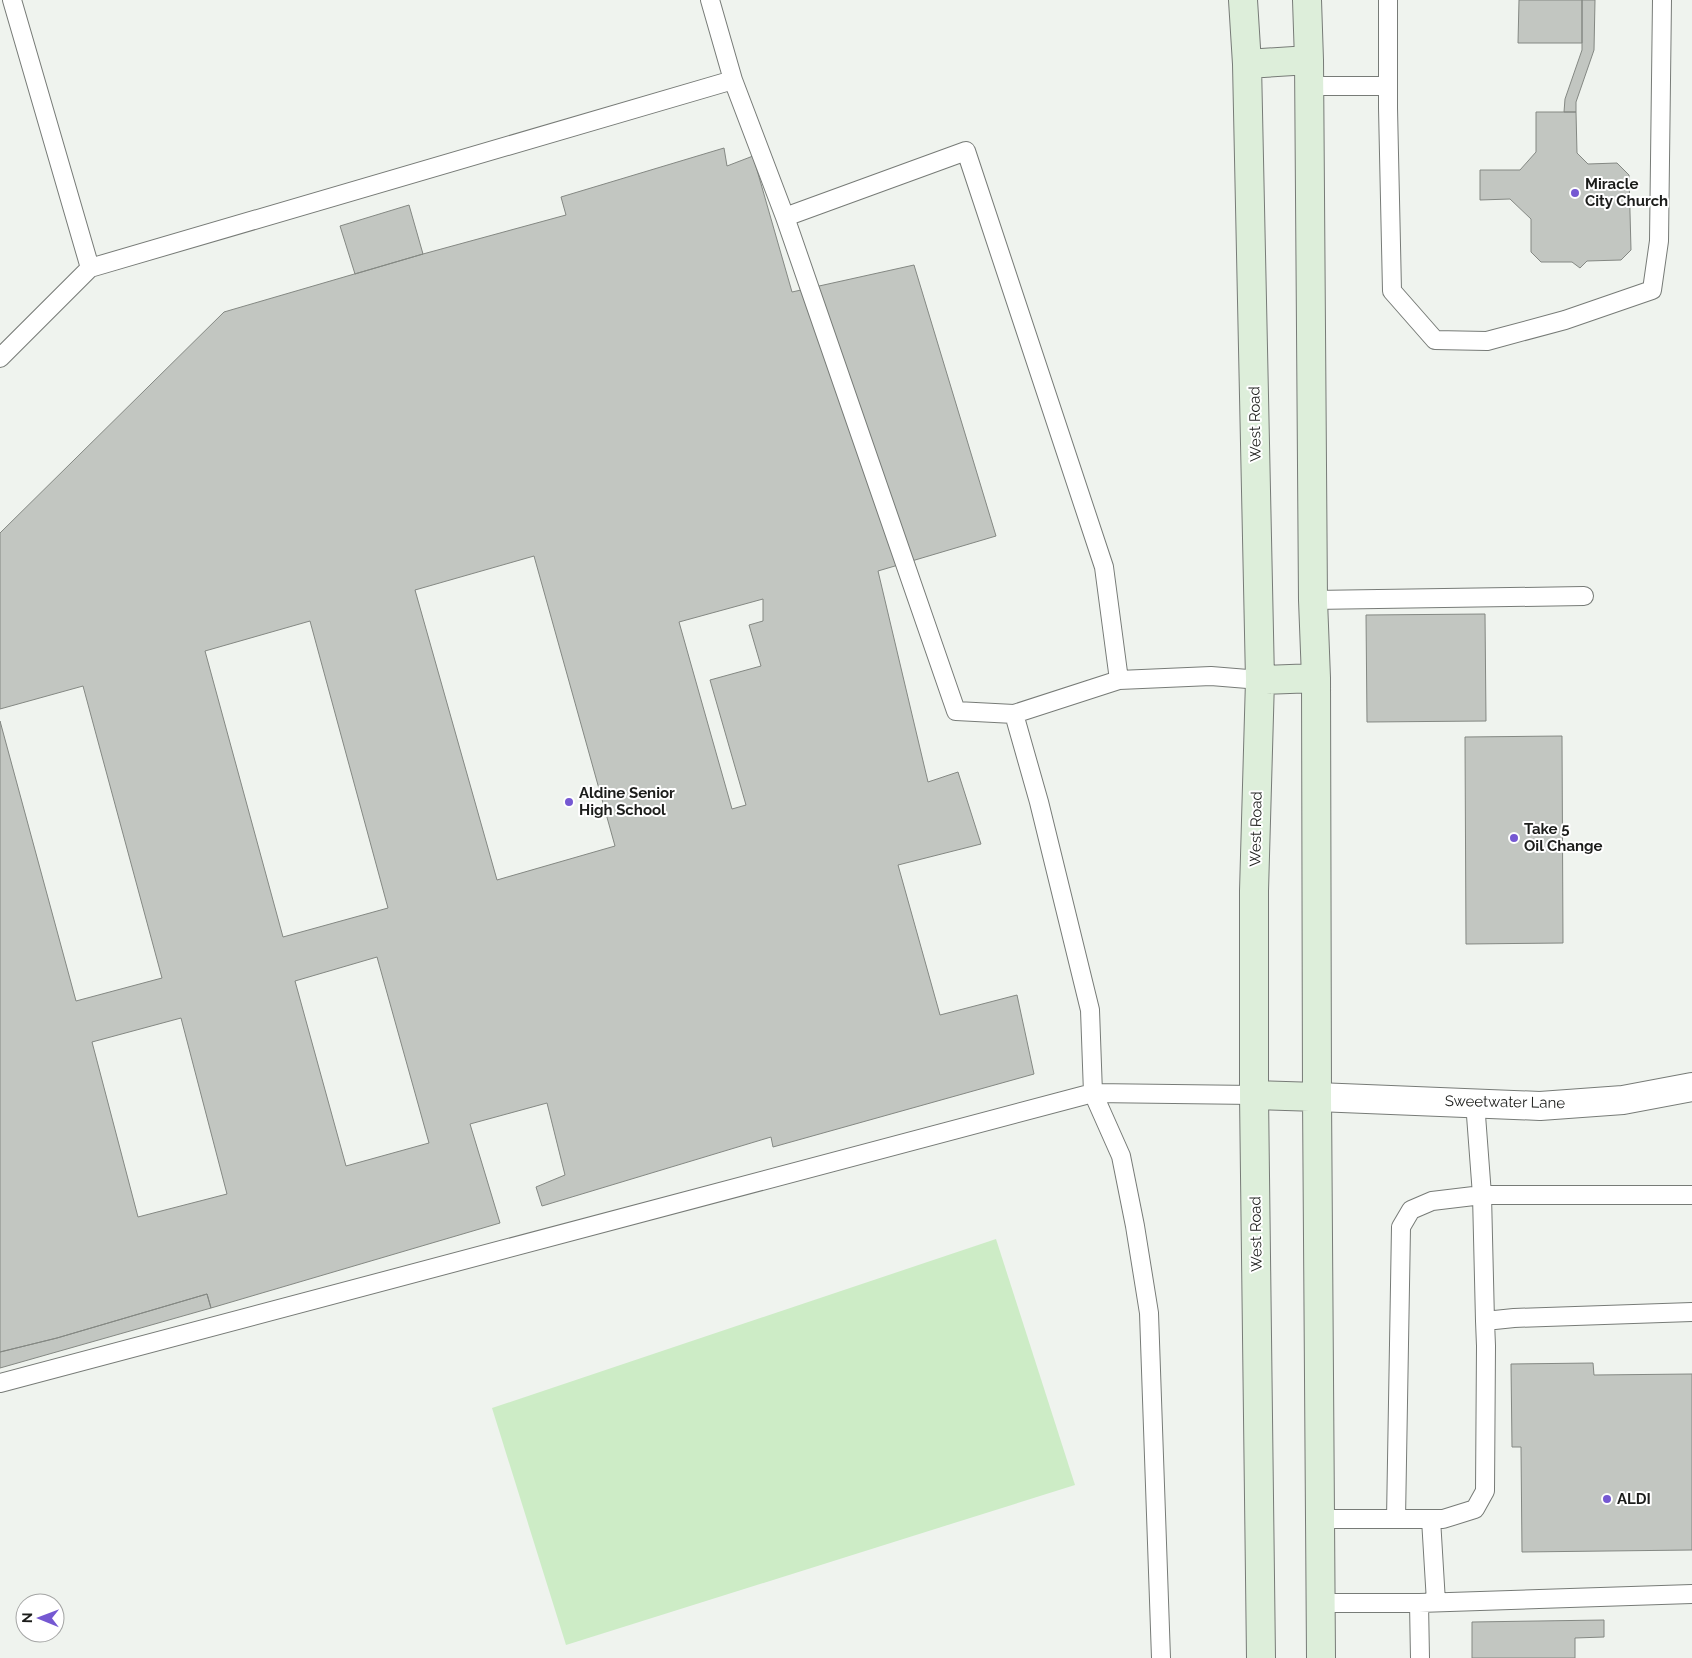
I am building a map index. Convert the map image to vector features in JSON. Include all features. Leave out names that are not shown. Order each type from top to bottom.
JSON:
[{"type":"main road","name":"West Road","points":[[1243,0],[1247,64],[1260,680],[1254,891],[1254,1096],[1261,1658]]},
{"type":"main road","points":[[1307,0],[1313,600],[1316,678],[1321,1658]]},
{"type":"main road","points":[[1247,64],[1309,73]]},
{"type":"main road","points":[[1260,680],[1316,678]]},
{"type":"main road","points":[[1254,1096],[1317,1097]]},
{"type":"street","name":"Sweetwater Lane","points":[[1317,1097],[1540,1106],[1623,1100],[1692,1087]]},
{"type":"lane","points":[[12,0],[90,268]]},
{"type":"lane","points":[[710,0],[732,80],[785,217],[956,711],[1014,714],[1119,680],[1211,676],[1260,680]]},
{"type":"lane","points":[[1388,0],[1387,86],[1392,291],[1435,340],[1487,341],[1565,320],[1652,290],[1659,241],[1662,0]]},
{"type":"lane","points":[[1309,73],[1387,86]]},
{"type":"lane","points":[[0,358],[90,268],[732,80]]},
{"type":"lane","points":[[785,217],[966,150],[1104,567],[1119,680]]},
{"type":"lane","points":[[1313,600],[1584,596]]},
{"type":"lane","points":[[1014,714],[1039,802],[1090,1010],[1093,1093],[1121,1156],[1149,1313],[1161,1658]]},
{"type":"lane","points":[[0,1383],[1093,1093],[1254,1096]]},
{"type":"lane","points":[[1320,1519],[1443,1520],[1475,1509],[1484,1491],[1486,1356],[1482,1195],[1475,1102]]},
{"type":"lane","points":[[1396,1519],[1401,1227],[1411,1210],[1432,1201],[1482,1195],[1692,1195]]},
{"type":"lane","points":[[1485,1321],[1514,1318],[1692,1312]]},
{"type":"lane","points":[[1420,1658],[1428,1602],[1431,1519]]},
{"type":"lane","points":[[1320,1603],[1428,1602],[1692,1594]]},
{"type":"green space","points":[[996,1239],[1075,1485],[566,1645],[492,1408]]},
{"type":"building","points":[[1519,0],[1582,0],[1582,43],[1518,43]]},
{"type":"building","points":[[1582,0],[1595,0],[1594,50],[1576,102],[1576,112],[1564,112],[1565,99],[1582,50]]},
{"type":"building","points":[[1536,112],[1576,112],[1577,153],[1588,164],[1617,163],[1629,175],[1631,250],[1621,260],[1587,261],[1580,268],[1572,262],[1541,262],[1531,252],[1531,219],[1510,199],[1480,200],[1480,170],[1520,170],[1536,152]]},
{"type":"building","points":[[724,148],[727,166],[753,156],[792,292],[914,265],[996,536],[878,571],[928,782],[958,772],[981,844],[898,865],[940,1015],[1017,995],[1034,1074],[773,1147],[771,1137],[542,1206],[536,1187],[565,1175],[547,1103],[470,1124],[500,1223],[211,1308],[207,1294],[57,1338],[0,1352],[0,721],[76,1001],[162,978],[83,686],[0,709],[0,533],[224,312],[566,215],[561,197]],"holes":[[[534,556],[615,846],[497,880],[415,590]],[[763,599],[763,621],[749,625],[761,666],[710,680],[746,805],[732,809],[679,622]],[[310,621],[388,908],[283,937],[205,651]],[[377,957],[429,1143],[346,1166],[295,981]],[[181,1018],[227,1194],[138,1217],[92,1042]]]},
{"type":"building","points":[[409,205],[423,254],[355,274],[340,226]]},
{"type":"building","points":[[1485,614],[1486,721],[1367,722],[1366,615]]},
{"type":"building","points":[[1562,736],[1563,943],[1466,944],[1465,737]]},
{"type":"building","points":[[207,1294],[211,1308],[0,1368],[0,1352],[57,1338]]},
{"type":"building","name":"ALDI","points":[[1593,1363],[1594,1375],[1692,1374],[1692,1550],[1522,1552],[1521,1447],[1512,1447],[1511,1364]]},
{"type":"building","points":[[1604,1620],[1604,1637],[1575,1638],[1575,1658],[1472,1658],[1472,1622]]},
{"type":"place","name":"Miracle City Church","points":[[1575,193]]},
{"type":"place","name":"Aldine Senior High School","points":[[569,802]]},
{"type":"place","name":"Take 5 Oil Change","points":[[1514,838]]},
{"type":"place","name":"ALDI","points":[[1607,1499]]}]
